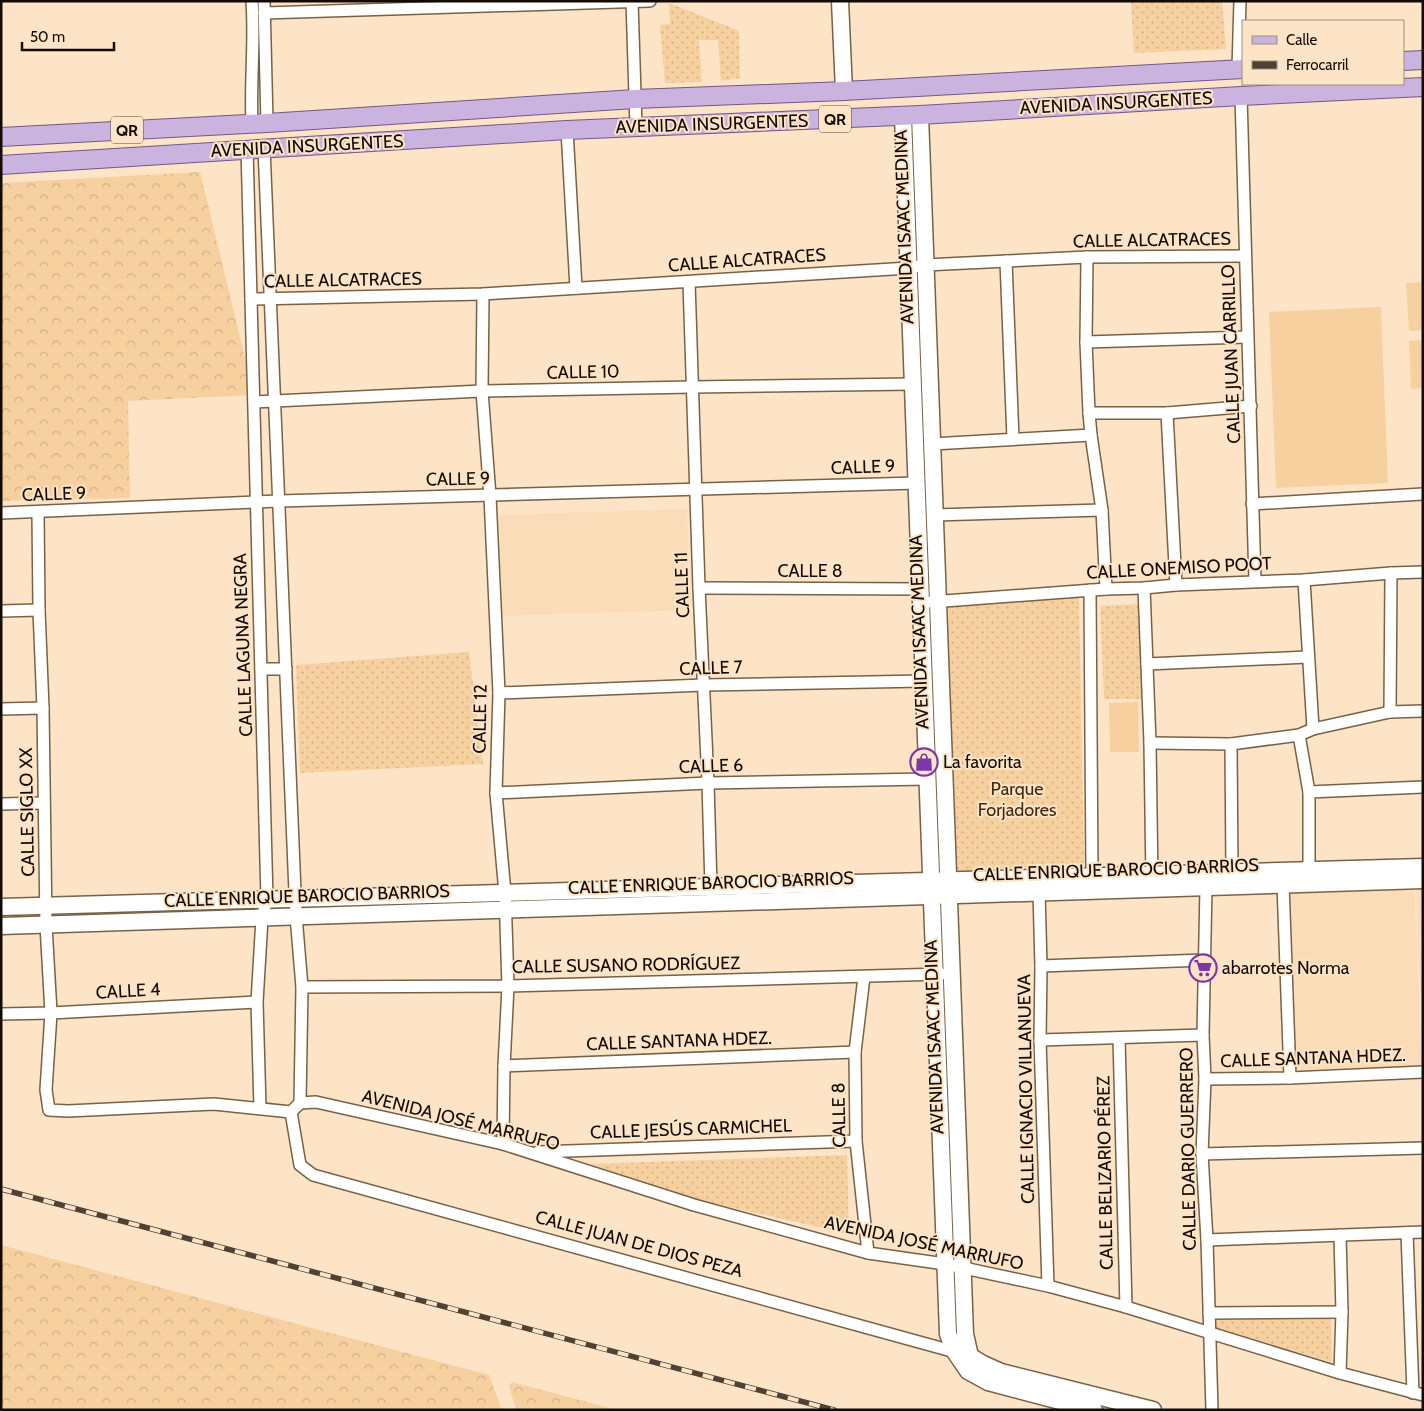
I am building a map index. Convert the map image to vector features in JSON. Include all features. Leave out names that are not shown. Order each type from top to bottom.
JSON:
[{"type":"main road","points":[[1404,61],[1423,60]]},
{"type":"main road","name":"AVENIDA INSURGENTES","points":[[1,137],[636,99],[844,91],[1240,69]]},
{"type":"main road","points":[[1052,80],[1054,107]]},
{"type":"main road","name":"AVENIDA INSURGENTES","points":[[1,165],[567,130],[912,116],[1423,87]]},
{"type":"main road","points":[[122,130],[123,157]]},
{"type":"street","points":[[252,1],[251,85],[259,123]]},
{"type":"street","points":[[259,123],[264,7],[650,1]]},
{"type":"street","points":[[840,1],[844,91]]},
{"type":"street","points":[[1240,1],[1240,69]]},
{"type":"street","points":[[632,2],[636,127]]},
{"type":"street","name":"CALLE JUAN CARRILLO","points":[[1240,96],[1255,581]]},
{"type":"street","name":"AVENIDA ISAAC MEDINA","points":[[912,116],[925,265],[965,1334],[962,1354]]},
{"type":"street","name":"AVENIDA ISAAC MEDINA","points":[[912,116],[909,268],[945,1264],[948,1334],[962,1354]]},
{"type":"street","points":[[567,130],[576,288]]},
{"type":"street","points":[[256,149],[270,298],[295,899],[302,987],[300,1103],[291,1112],[260,1108]]},
{"type":"street","name":"CALLE LAGUNA NEGRA","points":[[256,149],[252,299],[267,900],[262,918],[257,1002],[260,1108]]},
{"type":"street","name":"CALLE ALCATRACES","points":[[252,299],[483,294],[909,268],[925,265],[1087,257],[1245,256]]},
{"type":"street","points":[[1087,257],[1086,342],[1089,413],[1102,510],[1106,589]]},
{"type":"street","points":[[1006,261],[1013,439]]},
{"type":"street","name":"CALLE 11","points":[[689,282],[695,490],[711,887]]},
{"type":"street","name":"CALLE 12","points":[[483,294],[482,392],[490,496],[499,693],[496,793],[505,893],[508,986],[503,1144]]},
{"type":"street","points":[[1086,342],[1247,337]]},
{"type":"street","name":"CALLE 10","points":[[254,402],[482,392],[913,384]]},
{"type":"street","points":[[1089,413],[1167,413],[1251,406]]},
{"type":"street","points":[[1167,413],[1176,585]]},
{"type":"street","points":[[932,444],[1091,435]]},
{"type":"street","name":"CALLE 9","points":[[1,513],[279,501],[917,483]]},
{"type":"street","points":[[1252,504],[1423,494]]},
{"type":"street","points":[[935,516],[1102,510]]},
{"type":"street","name":"CALLE SIGLO XX","points":[[38,512],[46,925],[51,1013],[46,1090],[49,1110],[68,1111],[214,1104],[260,1108]]},
{"type":"street","name":"CALLE ONEMISO POOT","points":[[938,602],[1106,589],[1304,580],[1423,572]]},
{"type":"street","points":[[1390,573],[1390,712]]},
{"type":"street","points":[[1304,580],[1313,729]]},
{"type":"street","name":"CALLE 8","points":[[699,588],[921,596],[938,602]]},
{"type":"street","points":[[1144,588],[1150,743],[1152,881]]},
{"type":"street","points":[[1090,590],[1092,876]]},
{"type":"street","points":[[1,611],[39,610]]},
{"type":"street","points":[[1147,664],[1308,657]]},
{"type":"street","points":[[261,669],[286,669]]},
{"type":"street","name":"CALLE 7","points":[[499,693],[704,685],[924,681]]},
{"type":"street","points":[[1,709],[43,708]]},
{"type":"street","points":[[1150,743],[1231,744],[1299,735],[1313,729],[1390,712],[1423,710]]},
{"type":"street","points":[[1299,735],[1308,792],[1309,870]]},
{"type":"street","points":[[1231,744],[1232,872]]},
{"type":"street","name":"CALLE 6","points":[[496,793],[708,783],[927,779]]},
{"type":"street","points":[[1308,792],[1423,786]]},
{"type":"street","points":[[1,804],[44,803]]},
{"type":"street","name":"CALLE ENRIQUE BAROCIO BARRIOS","points":[[1,907],[711,887],[948,888],[1039,892],[1232,872],[1423,866]]},
{"type":"street","name":"CALLE ENRIQUE BAROCIO BARRIOS","points":[[948,888],[1092,876],[1206,887],[1423,880]]},
{"type":"street","points":[[1283,884],[1290,1078]]},
{"type":"street","name":"CALLE DARIO GUERRERO","points":[[1206,887],[1203,1035],[1205,1079],[1202,1154],[1207,1240],[1212,1410]]},
{"type":"street","name":"CALLE ENRIQUE BAROCIO BARRIOS","points":[[1,926],[505,910],[931,888]]},
{"type":"street","name":"CALLE IGNACIO VILLANUEVA","points":[[1039,892],[1042,966],[1040,1040],[1048,1286]]},
{"type":"street","points":[[1042,966],[1204,960]]},
{"type":"street","name":"CALLE SUSANO RODRÍGUEZ","points":[[302,987],[508,986],[951,973]]},
{"type":"street","name":"CALLE 8","points":[[864,976],[855,1052],[856,1140],[868,1253]]},
{"type":"street","name":"CALLE 4","points":[[1,1014],[257,1002]]},
{"type":"street","name":"CALLE SANTANA HDEZ.","points":[[1040,1040],[1203,1035]]},
{"type":"street","name":"CALLE BELIZARIO PÉREZ","points":[[1119,1038],[1126,1307]]},
{"type":"street","name":"CALLE SANTANA HDEZ.","points":[[504,1066],[855,1052]]},
{"type":"street","points":[[938,1066],[955,1065]]},
{"type":"street","name":"CALLE SANTANA HDEZ.","points":[[1205,1079],[1290,1078],[1423,1072]]},
{"type":"street","name":"AVENIDA JOSÉ MARRUFO","points":[[300,1103],[316,1102],[503,1144],[694,1205],[868,1253],[945,1264],[1048,1286],[1126,1307],[1340,1373],[1418,1394]]},
{"type":"street","name":"CALLE JUAN DE DIOS PEZA","points":[[291,1112],[300,1165],[313,1175],[962,1354],[1001,1372],[1152,1410]]},
{"type":"street","name":"CALLE JESÚS CARMICHEL","points":[[528,1152],[856,1140]]},
{"type":"street","points":[[1202,1154],[1423,1148]]},
{"type":"street","points":[[1207,1240],[1423,1232]]},
{"type":"street","points":[[1407,1233],[1418,1394]]},
{"type":"street","points":[[1340,1235],[1342,1312],[1340,1373]]},
{"type":"street","points":[[1209,1313],[1342,1312]]},
{"type":"street","points":[[962,1354],[968,1371],[988,1382],[1094,1410]]},
{"type":"shaded area","points":[[687,509],[690,610],[502,616],[499,515]]},
{"type":"shaded area","points":[[1416,884],[1423,884],[1423,1064]]},
{"type":"shaded area","points":[[1414,885],[1422,1065],[1295,1070],[1288,890]]},
{"type":"green space","points":[[1131,1],[1222,1],[1226,49],[1134,53]]},
{"type":"green space","points":[[669,3],[739,31],[740,78],[721,81],[718,40],[699,40],[702,82],[665,83],[660,25],[670,24]]},
{"type":"green space","points":[[200,172],[254,395],[128,401],[130,498],[1,501],[1,183]]},
{"type":"green space","points":[[1423,282],[1423,330],[1409,331],[1406,283]]},
{"type":"green space","points":[[1381,307],[1388,483],[1276,488],[1269,312]]},
{"type":"green space","points":[[1423,340],[1423,388],[1411,389],[1409,341]]},
{"type":"green space","name":"Parque Forjadores","points":[[1079,597],[1084,864],[952,872],[948,603]]},
{"type":"green space","points":[[1142,604],[1144,699],[1104,699],[1100,606]]},
{"type":"green space","points":[[469,652],[483,764],[300,773],[296,665]]},
{"type":"green space","points":[[1138,702],[1139,752],[1110,752],[1109,703]]},
{"type":"green space","points":[[847,1155],[849,1234],[695,1199],[590,1164]]},
{"type":"green space","points":[[1,1245],[489,1375],[502,1410],[1,1410]]},
{"type":"green space","points":[[1331,1319],[1332,1362],[1216,1328],[1216,1320]]},
{"type":"green space","points":[[512,1382],[617,1410],[516,1410],[509,1386]]},
{"type":"railway","points":[[1,1189],[834,1410]]},
{"type":"place","name":"La favorita","points":[[924,762]]},
{"type":"place","name":"abarrotes Norma","points":[[1203,968]]}]
